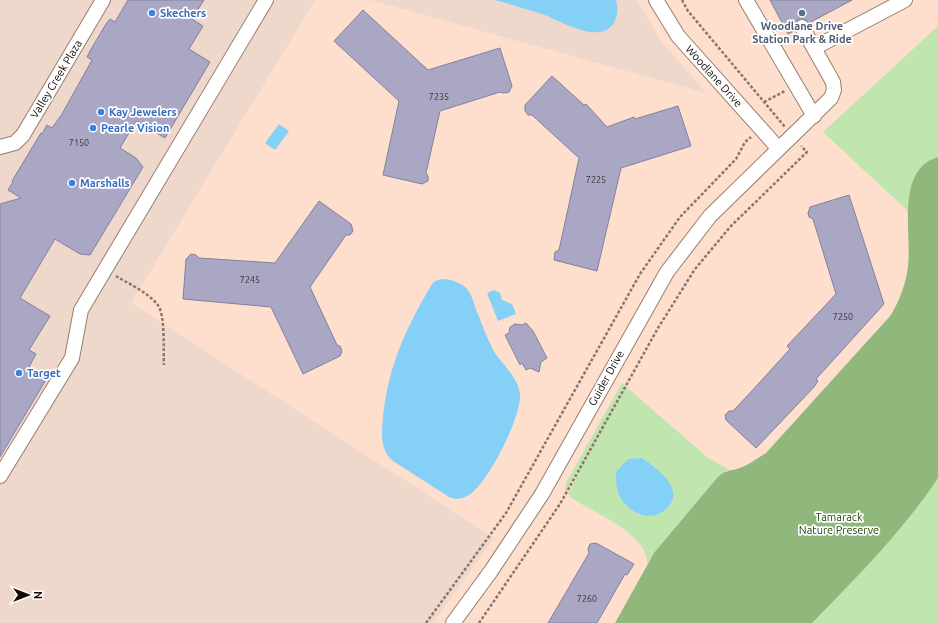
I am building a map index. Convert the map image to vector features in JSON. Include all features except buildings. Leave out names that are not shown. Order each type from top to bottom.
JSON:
[{"type":"street","name":"Valley Creek Plaza","points":[[0,147],[15,143],[23,135],[104,0]]},
{"type":"street","points":[[0,476],[72,358],[81,310],[266,0]]},
{"type":"street","name":"Woodlane Drive","points":[[656,0],[678,36],[778,148]]},
{"type":"street","points":[[746,0],[814,116]]},
{"type":"street","points":[[802,27],[814,48],[905,0]]},
{"type":"street","name":"Guider Drive","points":[[453,623],[491,571],[542,494],[667,272],[710,216],[778,148],[814,116],[831,98],[834,90],[833,82],[814,48]]},
{"type":"path","points":[[426,623],[506,513],[640,274],[657,247],[680,218],[736,159],[745,142]]},
{"type":"path","points":[[106,269],[145,295],[160,308],[162,316],[164,365]]},
{"type":"shaded area","points":[[0,0],[315,0],[131,303],[494,538],[433,623],[0,623]]},
{"type":"shaded area","points":[[370,0],[637,0],[660,40],[706,93]]},
{"type":"green space","points":[[938,26],[938,239],[823,132]]},
{"type":"green space","name":"Tamarack Nature Preserve","points":[[938,157],[938,478],[894,535],[812,623],[615,623],[654,553],[717,478],[725,472],[747,465],[766,453],[891,315],[902,291],[907,273],[909,252],[908,204],[911,188],[916,175],[925,164]]},
{"type":"green space","name":"Tamarack Nature Preserve","points":[[938,266],[938,623],[618,623],[666,539],[647,564],[645,553],[639,543],[629,534],[618,525],[570,497],[568,493],[580,470],[578,469],[565,493],[565,486],[622,383],[708,458],[730,470],[725,471],[736,490]]},
{"type":"water","points":[[494,0],[616,0],[617,12],[615,21],[607,30],[589,32],[542,14]]},
{"type":"water","points":[[279,124],[289,131],[275,150],[265,143]]},
{"type":"water","points":[[442,279],[459,283],[469,292],[490,344],[495,353],[514,377],[520,394],[516,417],[494,464],[477,488],[469,495],[459,499],[449,497],[393,461],[385,451],[382,440],[383,416],[394,363],[414,316],[432,284],[435,281]]},
{"type":"water","points":[[494,290],[500,293],[502,300],[512,304],[516,314],[498,321],[487,293]]},
{"type":"water","points":[[642,458],[656,468],[665,477],[673,492],[673,498],[670,505],[663,511],[651,516],[632,510],[622,500],[617,490],[616,472],[628,459]]},
{"type":"place","name":"Skechers","points":[[152,13]]},
{"type":"place","name":"Woodlane Drive Station Park & Ride","points":[[802,13]]},
{"type":"place","name":"Kay Jewelers","points":[[101,112]]},
{"type":"place","name":"Pearle Vision","points":[[93,128]]},
{"type":"place","name":"Marshalls","points":[[72,183]]},
{"type":"place","name":"Target","points":[[19,373]]}]
